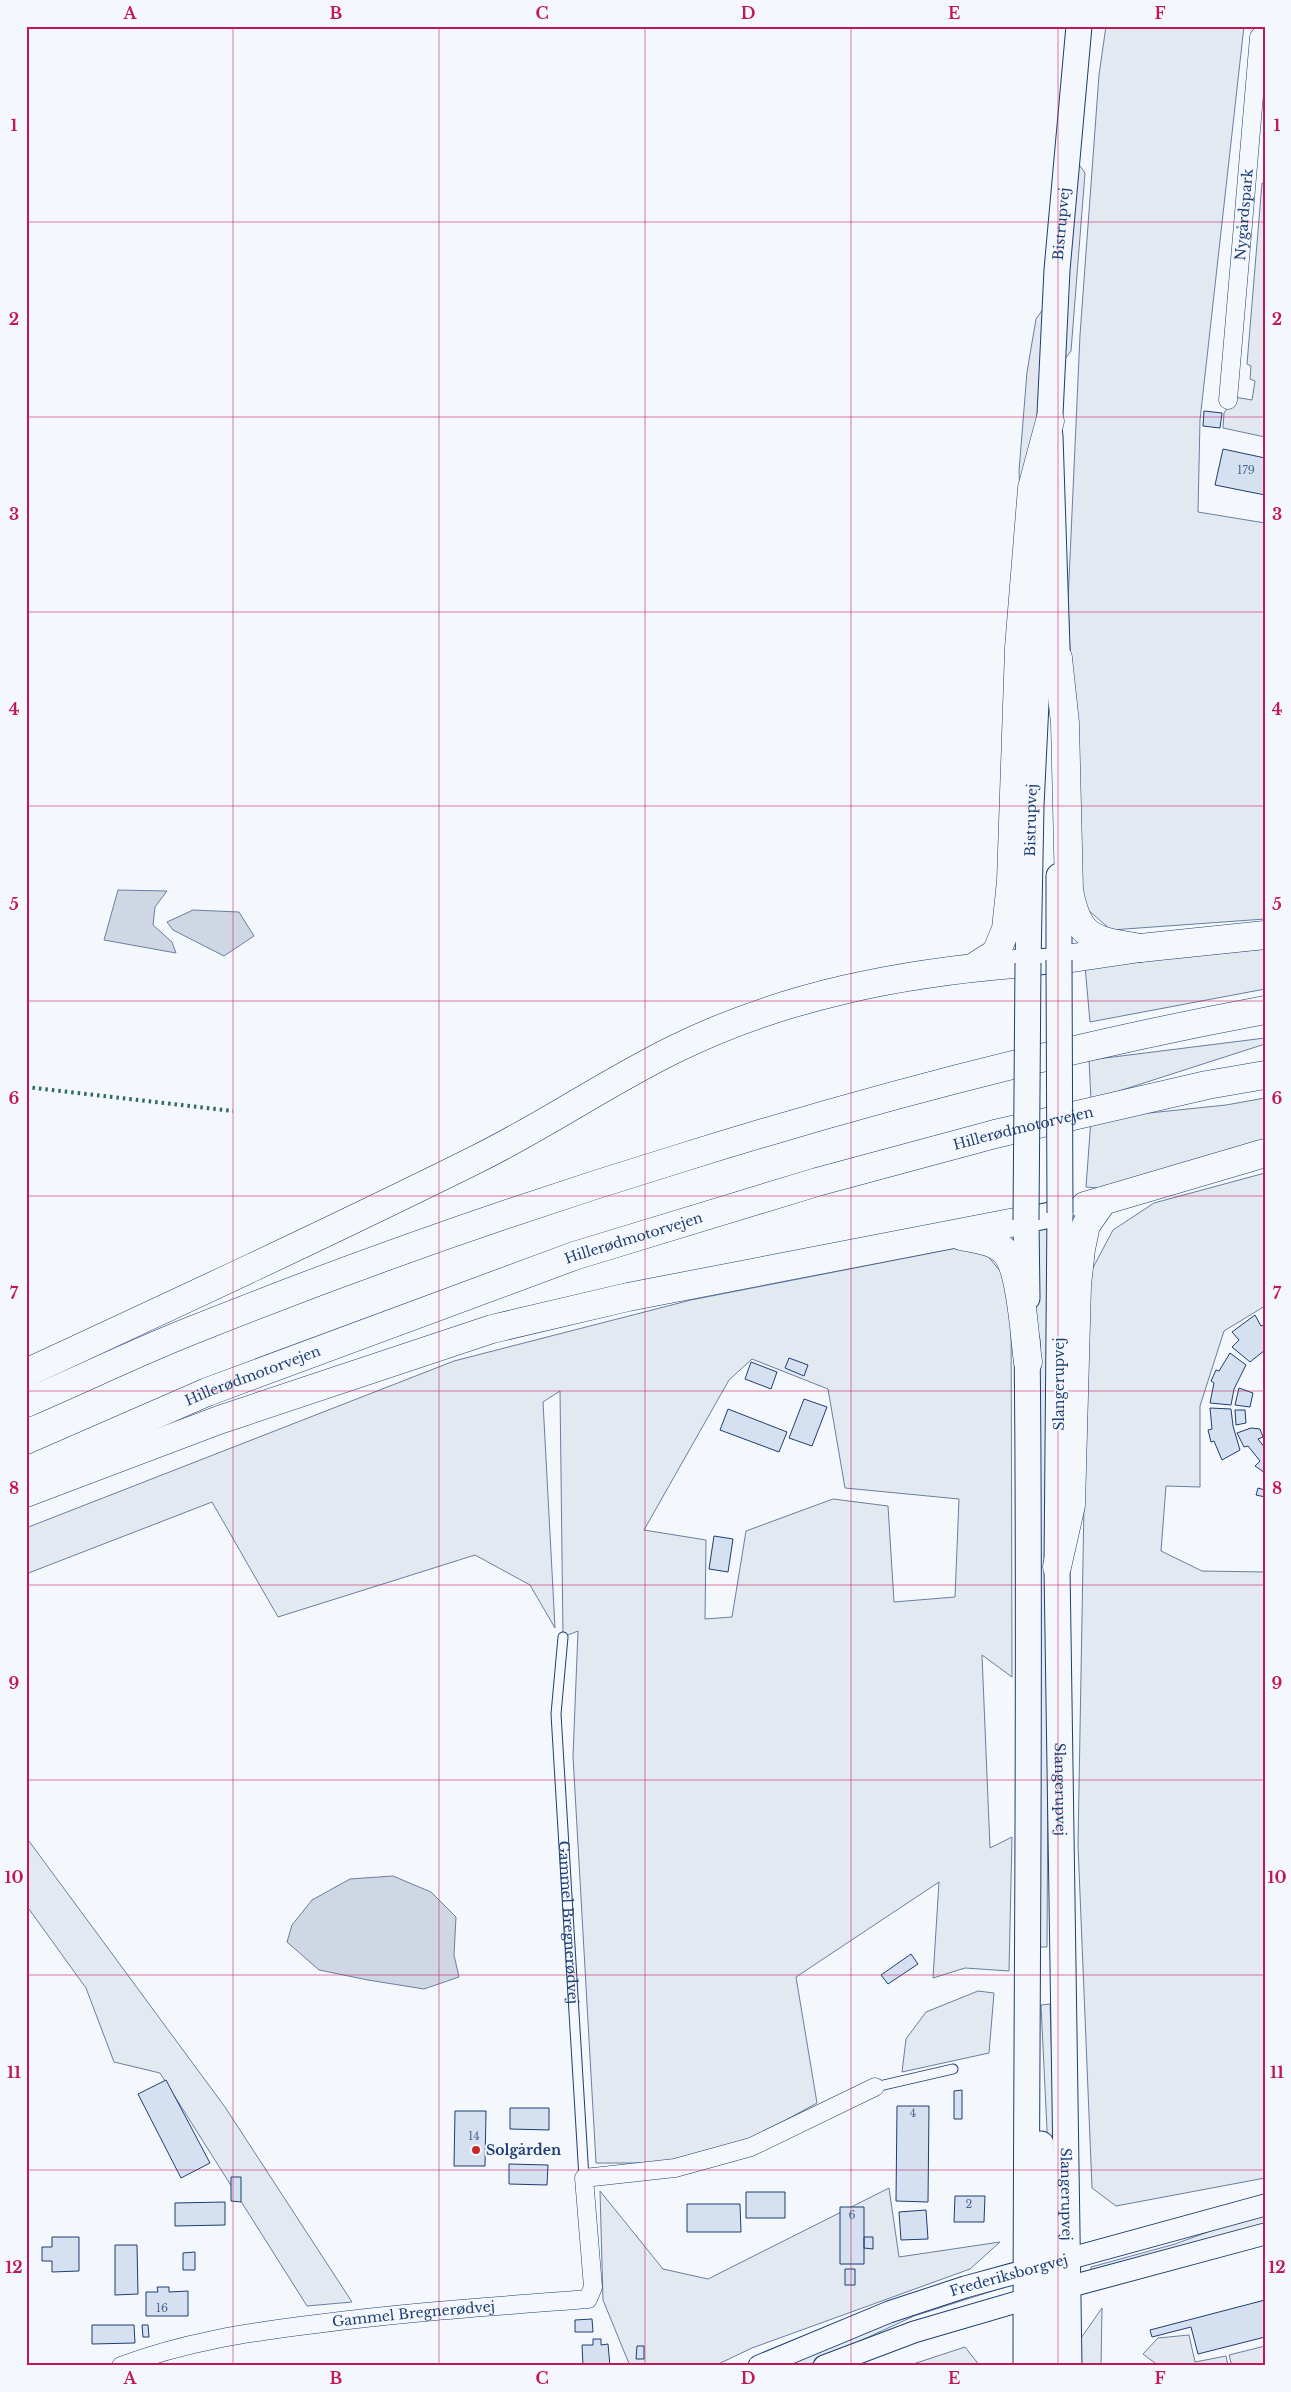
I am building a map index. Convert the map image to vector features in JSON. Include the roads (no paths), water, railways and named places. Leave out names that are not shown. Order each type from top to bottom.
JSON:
[{"type":"highway","points":[[974,967],[996,953],[1006,929],[1011,881],[1019,648],[1032,488],[1050,421]]},
{"type":"highway","points":[[1058,658],[1065,723],[1069,890],[1073,912],[1082,929],[1096,938],[1140,948]]},
{"type":"highway","points":[[1060,960],[1140,948],[1265,935]]},
{"type":"highway","points":[[26,1373],[370,1212],[492,1151],[672,1051],[718,1029],[782,1006],[831,992],[893,979],[974,967],[1028,963]]},
{"type":"highway","points":[[26,1403],[185,1333],[362,1264],[551,1198],[810,1118],[985,1070],[1195,1023],[1265,1010]]},
{"type":"highway","name":"Hillerødmotorvejen","points":[[26,1472],[207,1392],[574,1256],[817,1182],[995,1134],[1207,1085],[1265,1075]]},
{"type":"highway","points":[[1060,1213],[1265,1153]]},
{"type":"highway","points":[[1057,1567],[1071,1506],[1077,1285],[1081,1249],[1086,1225],[1103,1201]]},
{"type":"highway","points":[[26,1493],[219,1420],[492,1329],[628,1297],[1026,1220]]},
{"type":"highway","points":[[952,1234],[990,1242],[1004,1249],[1012,1260],[1017,1278],[1028,1362]]},
{"type":"main road","name":"Bistrupvej","points":[[1026,1220],[1031,796],[1057,270],[1079,26]]},
{"type":"main road","name":"Bistrupvej","points":[[1050,421],[1058,658],[1060,1213]]},
{"type":"main road","points":[[1028,963],[1060,960]]},
{"type":"main road","points":[[1026,1220],[1060,1213]]},
{"type":"main road","name":"Slangerupvej","points":[[1026,2366],[1048,2293],[1046,2264],[1057,1567],[1060,1213]]},
{"type":"main road","name":"Slangerupvej","points":[[1026,1220],[1028,1362],[1028,2037],[1048,2293],[1068,2366]]},
{"type":"main road","points":[[1048,2293],[1050,2366]]},
{"type":"street","name":"Nygårdspark","points":[[1228,400],[1259,37],[1265,30]]},
{"type":"street","points":[[584,2178],[676,2168],[752,2147],[875,2086]]},
{"type":"street","name":"Gammel Bregnerødvej","points":[[120,2366],[155,2353],[244,2333],[393,2314],[588,2299],[593,2287],[584,2178]]},
{"type":"street","name":"Frederiksborgvej","points":[[758,2366],[889,2312],[965,2287],[1265,2204]]},
{"type":"street","name":"Frederiksborgvej","points":[[824,2366],[914,2332],[1048,2293],[1265,2234]]},
{"type":"lane","name":"Gammel Bregnerødvej","points":[[563,1637],[562,1666],[556,1714],[584,2178]]},
{"type":"lane","points":[[875,2086],[953,2069]]},
{"type":"place","name":"Solgården","points":[[476,2150]]}]
